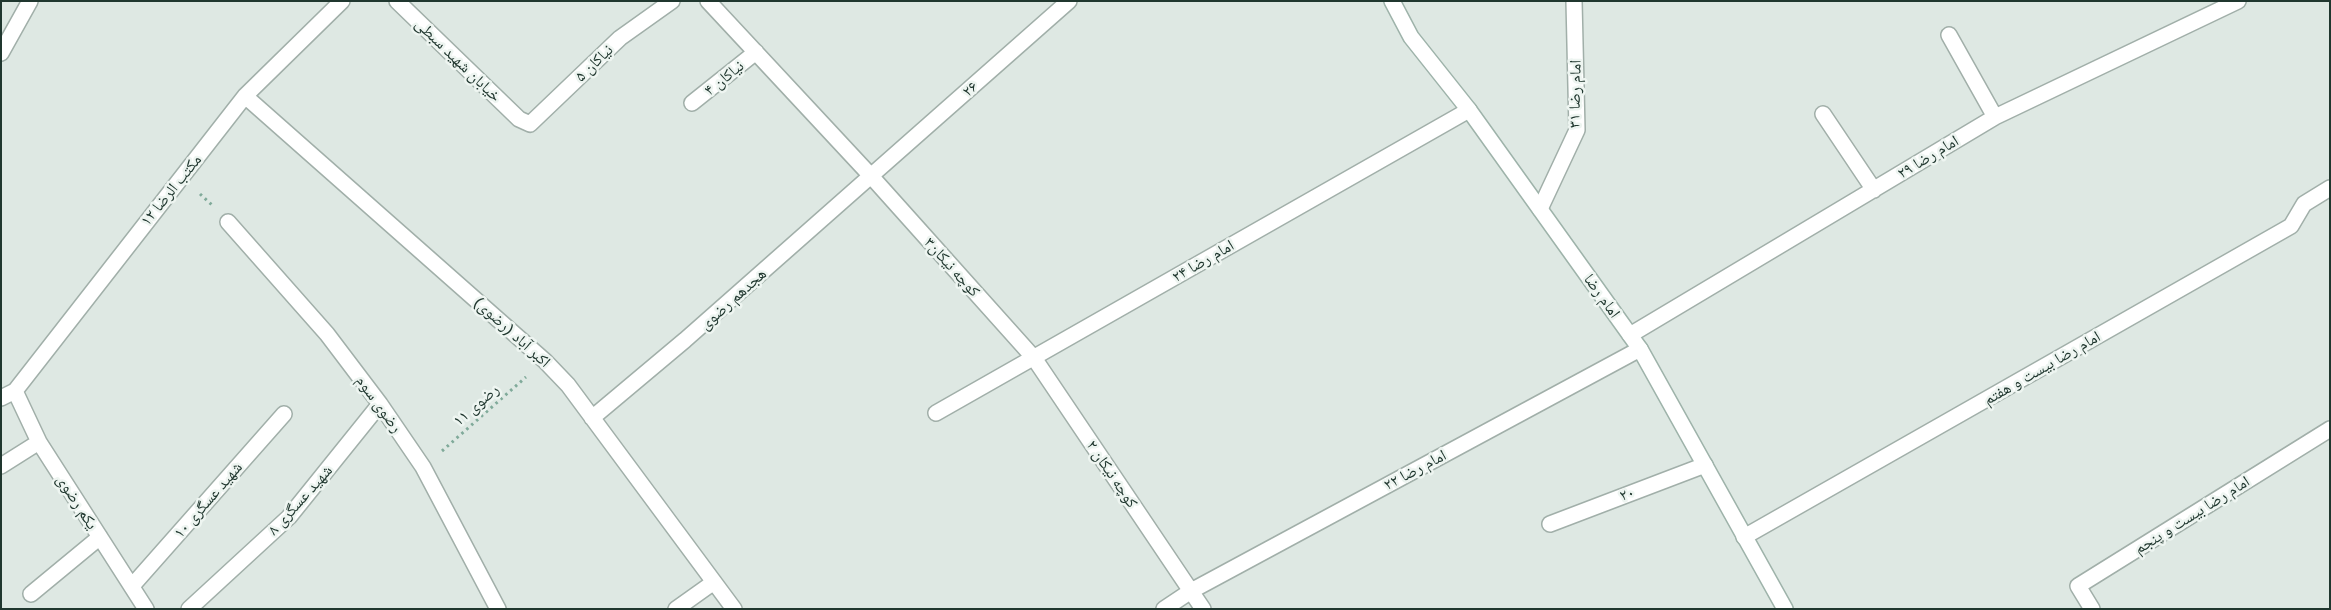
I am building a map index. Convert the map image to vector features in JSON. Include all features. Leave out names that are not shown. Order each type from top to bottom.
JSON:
[{"type":"street","points":[[1,52],[30,1]]},
{"type":"street","name":"۱۲ مکتب الرضا","points":[[15,391],[132,238],[246,96],[342,1]]},
{"type":"street","name":"خیابان شهید سبطی","points":[[398,1],[518,119]]},
{"type":"street","name":"۵ نیاکان","points":[[518,119],[530,124],[620,38],[672,1]]},
{"type":"street","name":"کوچه نیکان۳","points":[[708,1],[871,176],[1034,358]]},
{"type":"street","name":"۲۶","points":[[871,176],[1069,1]]},
{"type":"street","name":"امام رضا","points":[[1392,1],[1411,37],[1469,110],[1640,349],[1785,609]]},
{"type":"street","name":"امام رضا ۳۱","points":[[1540,209],[1577,130],[1574,1]]},
{"type":"street","name":"امام رضا ۲۹","points":[[1630,335],[1996,117],[2238,1]]},
{"type":"street","points":[[1949,35],[1996,117]]},
{"type":"street","name":"۴ نیاکان","points":[[692,103],[756,52]]},
{"type":"street","name":"اکبر آباد (رضوی)","points":[[246,96],[545,361],[592,418],[734,609]]},
{"type":"street","name":"امام رضا ۲۴","points":[[936,413],[1469,110]]},
{"type":"street","points":[[1823,114],[1874,190]]},
{"type":"street","name":"هجدهم رضوی","points":[[592,418],[686,340],[871,176]]},
{"type":"street","name":"امام رضا بیست و هفتم","points":[[1744,537],[2291,226],[2304,204],[2330,188]]},
{"type":"street","name":"رضوی سوم","points":[[228,222],[327,334],[380,404],[423,467],[498,609]]},
{"type":"street","name":"امام رضا ۲۲","points":[[1164,609],[1191,591],[1640,349]]},
{"type":"street","name":"کوچه نیکان ۲","points":[[1034,358],[1203,609]]},
{"type":"street","points":[[1,398],[15,391]]},
{"type":"street","name":"یکم رضوی","points":[[15,391],[39,442],[146,609]]},
{"type":"street","name":"۸ شهید عسگری","points":[[189,609],[289,517],[380,404]]},
{"type":"street","name":"۱۰ شهید عسگری","points":[[132,586],[284,414]]},
{"type":"street","name":"امام رضا بیست و پنجم","points":[[2092,609],[2078,586],[2330,429]]},
{"type":"street","points":[[1,466],[39,442]]},
{"type":"street","name":"۲۰","points":[[1550,524],[1704,465]]},
{"type":"street","points":[[31,594],[100,537]]},
{"type":"street","points":[[676,609],[714,582]]},
{"type":"path","points":[[183,176],[228,222]]},
{"type":"path","name":"۱۱ رضوی","points":[[423,467],[545,361]]}]
